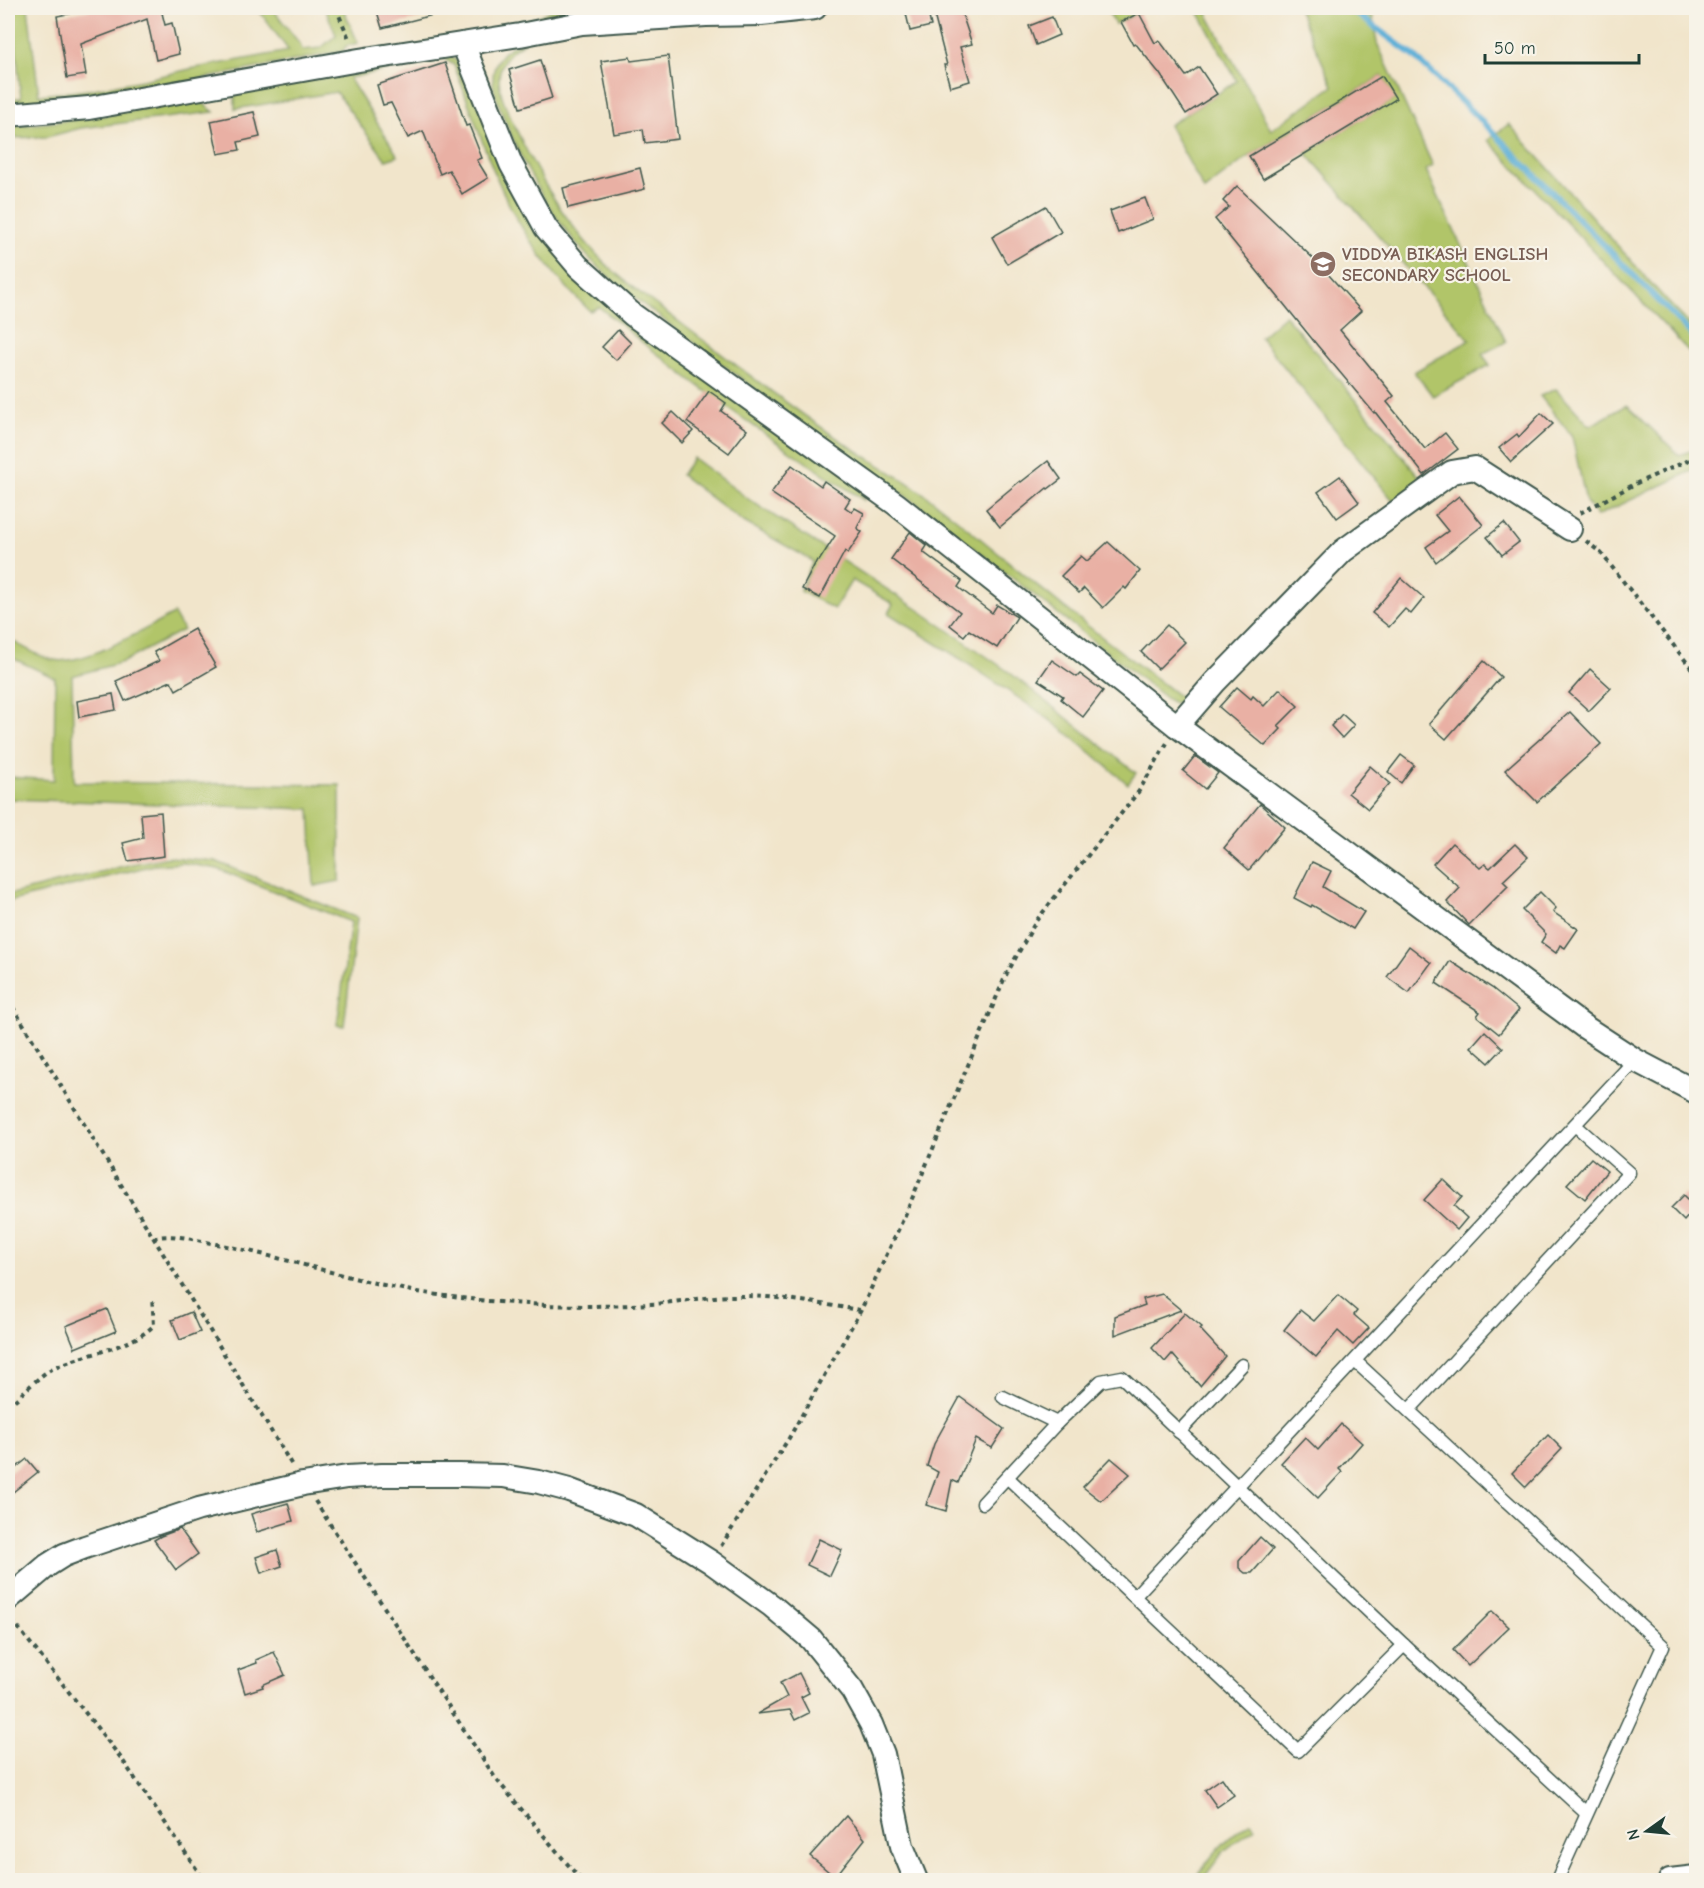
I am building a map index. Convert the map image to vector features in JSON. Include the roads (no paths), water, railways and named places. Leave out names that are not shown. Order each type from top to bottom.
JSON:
[{"type":"street","points":[[8,115],[89,108],[463,44],[581,15],[761,14],[814,8]]},
{"type":"street","points":[[463,44],[511,164],[546,228],[578,266],[633,315],[896,504],[1177,726],[1583,1026],[1635,1060],[1696,1092]]},
{"type":"street","points":[[1177,726],[1215,682],[1342,551],[1452,472],[1475,468],[1566,526]]},
{"type":"street","points":[[8,1599],[48,1565],[64,1555],[199,1509],[303,1484],[347,1477],[382,1475],[503,1476],[569,1490],[636,1515],[711,1562],[772,1606],[811,1640],[852,1690],[871,1724],[883,1754],[902,1846],[916,1881]]},
{"type":"street","points":[[1670,1881],[1696,1877]]},
{"type":"lane","points":[[1135,1596],[1635,1060]]},
{"type":"lane","points":[[1409,1410],[1629,1173],[1575,1125]]},
{"type":"lane","points":[[1355,1361],[1663,1646],[1557,1881]]},
{"type":"lane","points":[[1179,1432],[1242,1365]]},
{"type":"lane","points":[[983,1503],[1057,1423],[1101,1381],[1122,1377],[1404,1645],[1586,1813]]},
{"type":"lane","points":[[1003,1397],[1057,1423]]},
{"type":"lane","points":[[1008,1478],[1298,1751],[1404,1645]]},
{"type":"waterway","points":[[1349,8],[1414,56],[1489,128],[1696,339]]},
{"type":"place","name":"VIDDYA BIKASH ENGLISH SECONDARY SCHOOL","points":[[1323,264]]}]
